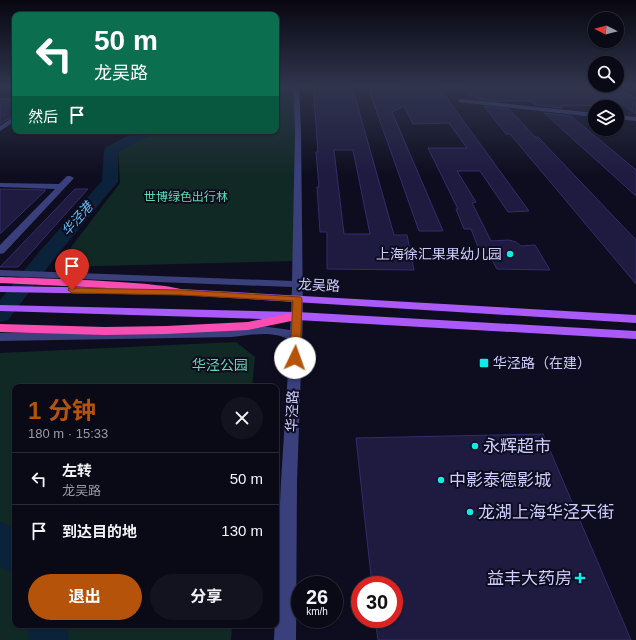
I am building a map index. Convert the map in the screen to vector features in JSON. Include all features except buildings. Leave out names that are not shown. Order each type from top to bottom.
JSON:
[{"type":"highway","points":[[0,280],[47,282]]},
{"type":"highway","points":[[0,328],[116,331],[166,330],[248,326],[297,316]]},
{"type":"main road","name":"龙吴路","points":[[4,289],[47,282],[181,292],[636,319]]},
{"type":"main road","points":[[0,308],[297,316],[636,335]]},
{"type":"street","name":"华泾路","points":[[285,640],[289,481],[298,299],[297,116]]},
{"type":"street","points":[[624,118],[636,119]]},
{"type":"street","points":[[0,129],[12,120]]},
{"type":"street","points":[[0,129],[12,130]]},
{"type":"street","points":[[0,251],[70,178]]},
{"type":"street","points":[[0,185],[61,186]]},
{"type":"street","points":[[0,273],[22,274],[47,282],[297,284]]},
{"type":"street","points":[[0,337],[169,335],[232,333],[262,330],[285,332],[296,338]]},
{"type":"green space","name":"世博绿色出行林","points":[[279,116],[295,116],[297,261],[56,267],[120,183],[118,150],[150,134],[279,134]]},
{"type":"green space","name":"华泾公园","points":[[236,342],[255,357],[252,384],[12,384],[12,628],[232,628],[231,640],[0,640],[0,353]]},
{"type":"waterway","name":"华泾港","points":[[0,315],[47,255],[110,182],[111,150],[141,134]]},
{"type":"waterway","name":"华泾港","points":[[0,537],[12,553]]},
{"type":"waterway","name":"华泾港","points":[[47,628],[49,640]]},
{"type":"place","name":"上海徐汇果果幼儿园","points":[[510,254]]},
{"type":"place","name":"华泾路（在建）","points":[[484,363]]},
{"type":"place","name":"永辉超市","points":[[475,446]]},
{"type":"place","name":"中影泰德影城","points":[[441,480]]},
{"type":"place","name":"龙湖上海华泾天街","points":[[470,512]]},
{"type":"place","name":"益丰大药房","points":[[580,578]]},
{"type":"route","points":[[72,290],[181,292],[298,299],[295,358]]}]
